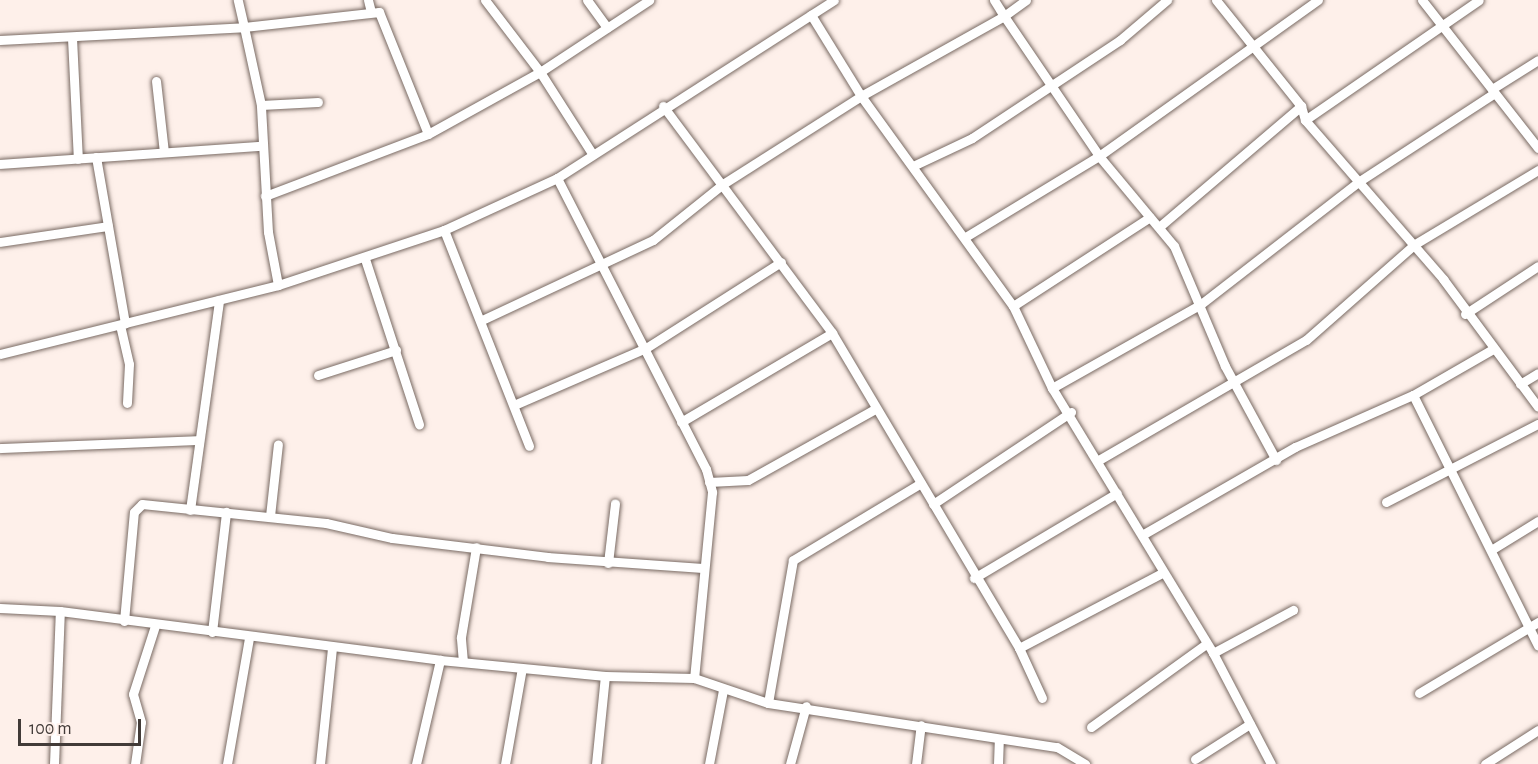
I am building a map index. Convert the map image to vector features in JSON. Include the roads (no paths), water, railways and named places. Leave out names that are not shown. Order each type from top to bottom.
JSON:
[{"type":"street","points":[[238,0],[261,105],[260,146],[278,285]]},
{"type":"street","points":[[369,0],[371,12]]},
{"type":"street","points":[[484,0],[540,72],[593,155]]},
{"type":"street","points":[[586,0],[607,28]]},
{"type":"street","points":[[265,196],[428,134],[540,72],[648,0]]},
{"type":"street","points":[[0,354],[278,285],[365,259],[444,230],[557,178],[663,106],[834,0]]},
{"type":"street","points":[[994,0],[1099,156],[1174,246],[1236,384],[1276,460]]},
{"type":"street","points":[[482,320],[652,240],[723,184],[861,96],[1004,16],[1026,0]]},
{"type":"street","points":[[915,165],[972,138],[1050,84],[1120,40],[1167,0]]},
{"type":"street","points":[[1216,0],[1301,106],[1305,120],[1415,244],[1465,314],[1538,407]]},
{"type":"street","points":[[967,236],[1099,156],[1318,0]]},
{"type":"street","points":[[1422,0],[1538,148]]},
{"type":"street","points":[[1305,120],[1479,0]]},
{"type":"street","points":[[0,40],[72,38],[244,27],[371,12],[385,17],[428,134]]},
{"type":"street","points":[[810,15],[861,96],[967,236],[1013,306],[1052,388],[1071,412],[1162,573],[1206,644],[1214,653],[1270,764]]},
{"type":"street","points":[[72,38],[78,159]]},
{"type":"street","points":[[1052,388],[1201,304],[1358,182],[1538,60]]},
{"type":"street","points":[[156,81],[164,152]]},
{"type":"street","points":[[261,105],[318,102]]},
{"type":"street","points":[[663,106],[832,333],[974,578],[1019,648],[1042,698]]},
{"type":"street","points":[[1159,227],[1301,106]]},
{"type":"street","points":[[0,164],[260,146]]},
{"type":"street","points":[[96,157],[129,364],[128,403]]},
{"type":"street","points":[[1097,461],[1236,384],[1306,340],[1415,244],[1538,170]]},
{"type":"street","points":[[557,178],[605,264],[709,482],[694,678]]},
{"type":"street","points":[[1013,306],[1150,216]]},
{"type":"street","points":[[0,242],[108,226]]},
{"type":"street","points":[[444,230],[482,320],[529,446]]},
{"type":"street","points":[[365,259],[419,424]]},
{"type":"street","points":[[514,405],[646,348],[781,262]]},
{"type":"street","points":[[1465,314],[1538,266]]},
{"type":"street","points":[[190,510],[219,300]]},
{"type":"street","points":[[681,422],[832,333]]},
{"type":"street","points":[[1142,535],[1362,413],[1413,394],[1493,349]]},
{"type":"street","points":[[318,375],[396,350]]},
{"type":"street","points":[[1521,384],[1538,372]]},
{"type":"street","points":[[1413,394],[1491,550],[1534,625],[1538,646]]},
{"type":"street","points":[[709,482],[748,480],[875,409]]},
{"type":"street","points":[[933,504],[1071,412]]},
{"type":"street","points":[[1386,502],[1538,424]]},
{"type":"street","points":[[0,448],[198,440]]},
{"type":"street","points":[[270,516],[278,444]]},
{"type":"street","points":[[768,703],[793,560],[810,544],[921,483]]},
{"type":"street","points":[[974,578],[1117,493]]},
{"type":"street","points":[[608,563],[615,503]]},
{"type":"street","points":[[124,621],[135,508],[142,504],[270,516],[476,547],[608,563],[702,568]]},
{"type":"street","points":[[212,632],[226,513]]},
{"type":"street","points":[[1491,550],[1538,521]]},
{"type":"street","points":[[463,662],[461,637],[476,547]]},
{"type":"street","points":[[1019,648],[1162,573]]},
{"type":"street","points":[[0,608],[60,611],[155,626],[440,660],[605,676],[694,678],[723,690],[768,703],[806,706],[999,740],[1057,747],[1085,764]]},
{"type":"street","points":[[1214,653],[1293,610]]},
{"type":"street","points":[[54,764],[60,611]]},
{"type":"street","points":[[1419,693],[1534,625]]},
{"type":"street","points":[[135,764],[141,722],[133,694],[155,626]]},
{"type":"street","points":[[227,764],[249,638]]},
{"type":"street","points":[[1091,727],[1206,644]]},
{"type":"street","points":[[320,764],[332,648]]},
{"type":"street","points":[[417,764],[440,660]]},
{"type":"street","points":[[506,764],[522,668]]},
{"type":"street","points":[[596,764],[605,676]]},
{"type":"street","points":[[709,764],[723,690]]},
{"type":"street","points":[[790,764],[806,706]]},
{"type":"street","points":[[1195,759],[1250,724]]},
{"type":"street","points":[[916,764],[921,725]]},
{"type":"street","points":[[1485,764],[1538,730]]},
{"type":"street","points":[[998,764],[999,740]]}]
